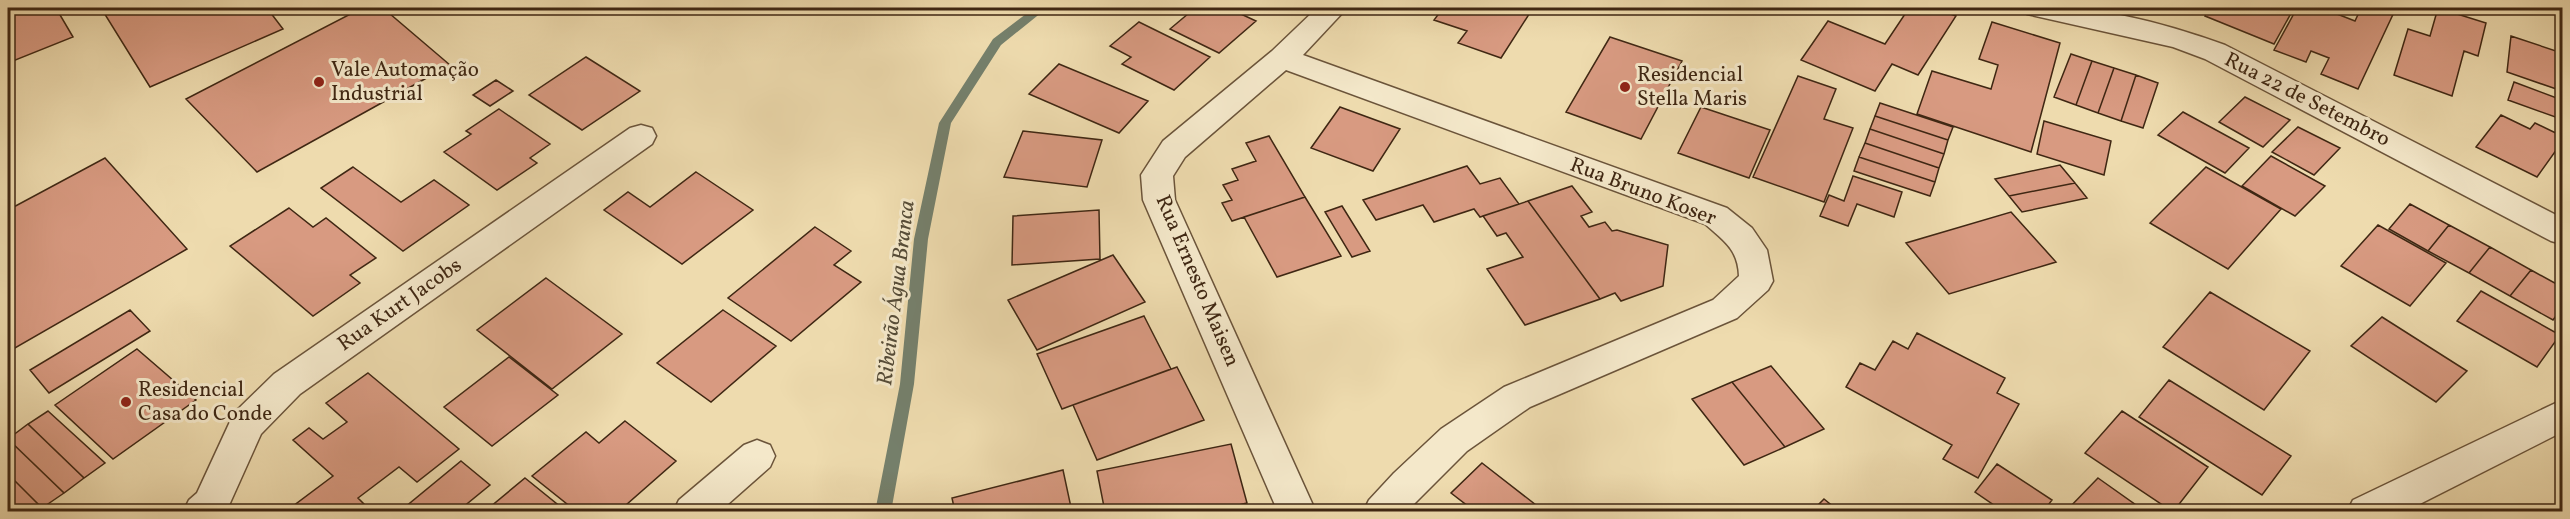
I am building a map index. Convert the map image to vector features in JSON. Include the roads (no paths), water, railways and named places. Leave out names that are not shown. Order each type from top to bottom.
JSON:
[{"type":"street","name":"Rua Ernesto Maisen","points":[[1297,512],[1159,200],[1157,175],[1174,149],[1282,58],[1333,8]]},
{"type":"street","name":"Rua 22 de Setembro","points":[[2037,8],[2179,39],[2215,52],[2562,232]]},
{"type":"street","name":"Rua Bruno Koser","points":[[1282,58],[1716,216],[1746,242],[1756,261],[1756,281],[1725,309],[1516,397],[1454,440],[1407,484],[1382,512]]},
{"type":"street","name":"Rua Kurt Jacobs","points":[[208,510],[247,424],[287,384],[641,136]]},
{"type":"street","points":[[2366,512],[2562,415]]},
{"type":"street","points":[[692,512],[757,456]]},
{"type":"waterway","name":"Ribeirão Água Branca","points":[[883,512],[907,384],[921,239],[945,123],[997,42],[1041,8]]},
{"type":"place","name":"Vale Automação Industrial","points":[[319,82]]},
{"type":"place","name":"Residencial Stella Maris","points":[[1625,87]]},
{"type":"place","name":"Residencial Casa do Conde","points":[[126,402]]}]
